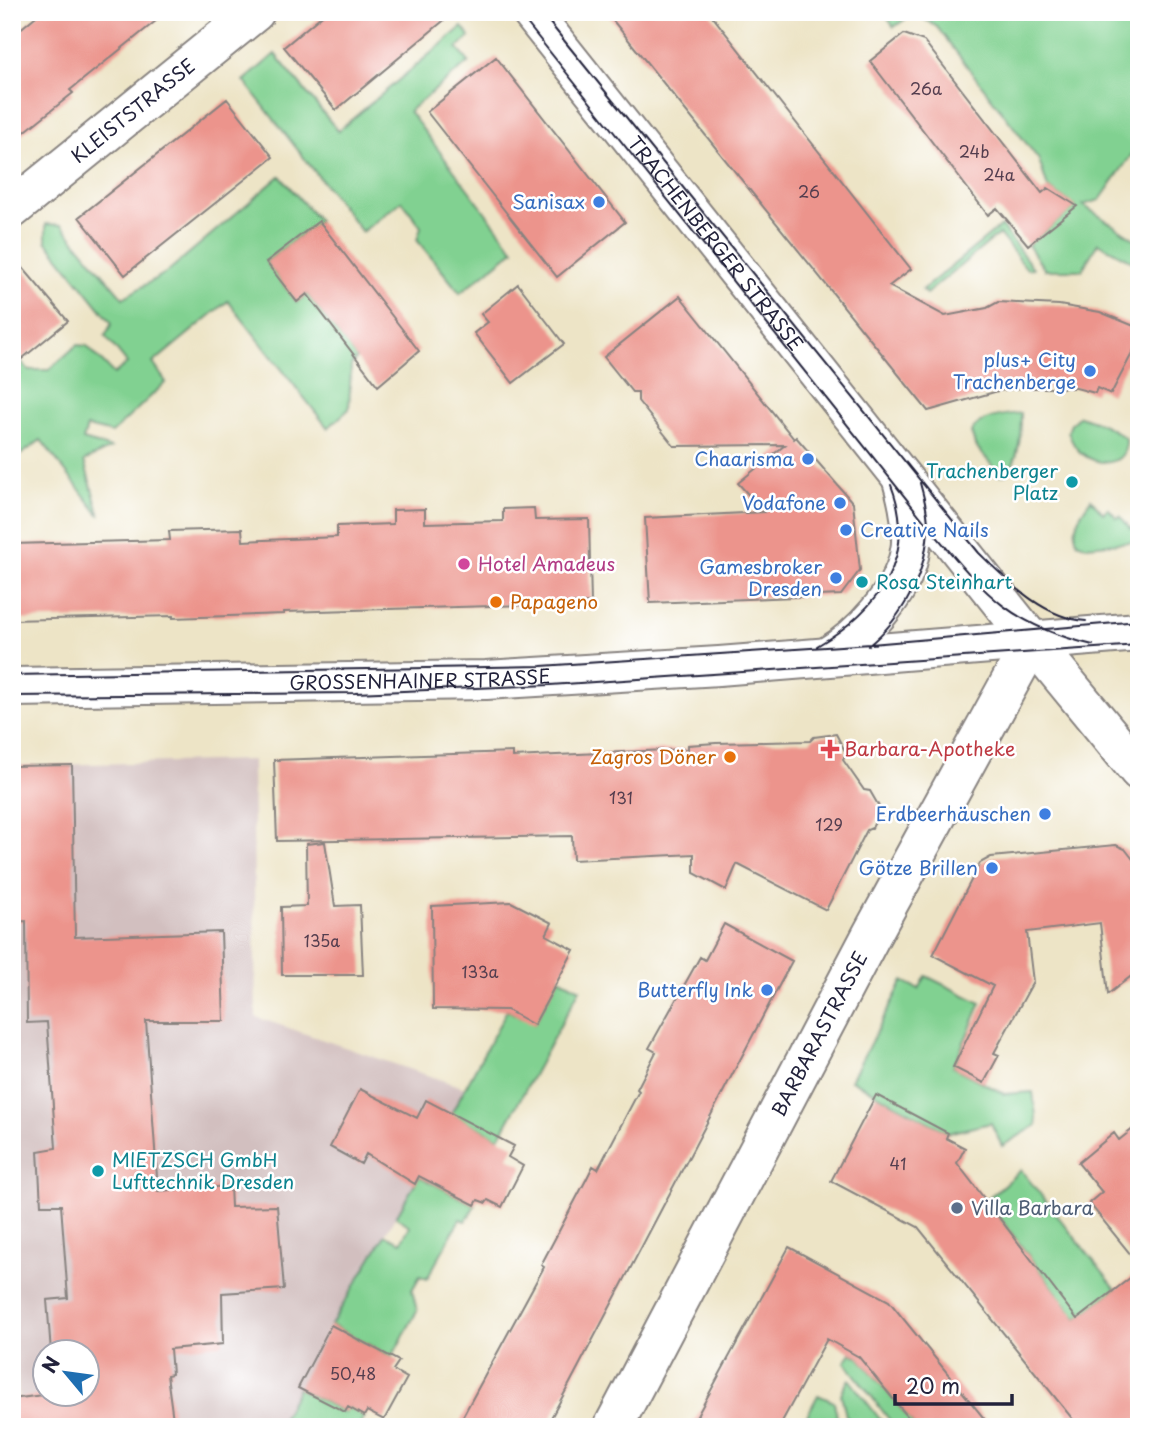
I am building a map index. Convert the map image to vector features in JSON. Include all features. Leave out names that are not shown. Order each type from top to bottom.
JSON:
[{"type":"street","name":"KLEISTSTRASSE","points":[[12,209],[255,12]]},
{"type":"street","name":"TRACHENBERGER STRASSE","points":[[531,12],[900,475]]},
{"type":"street","points":[[900,475],[1032,642],[1139,771]]},
{"type":"street","points":[[827,656],[846,646],[883,607],[909,557],[911,528],[908,500],[900,475]]},
{"type":"street","points":[[827,656],[1139,632]]},
{"type":"street","name":"BARBARASTRASSE","points":[[613,1427],[978,737],[1032,642]]},
{"type":"street","name":"GROSSENHAINER STRASSE","points":[[12,687],[486,680],[719,666],[827,656]]},
{"type":"shaded area","name":"MIETZSCH GmbH Lufttechnik Dresden","points":[[252,760],[256,1017],[465,1088],[415,1184],[331,1325],[278,1427],[12,1427],[12,1399],[19,1397],[12,1319],[12,766]]},
{"type":"green space","points":[[883,12],[1139,12],[1139,144],[1100,200],[1083,205],[1139,242],[1139,265],[1098,243],[1082,270],[1045,270],[1028,245],[1076,206],[1048,188],[1039,160],[937,27],[914,13],[894,27]]},
{"type":"green space","points":[[462,27],[470,37],[457,48],[469,62],[409,111],[514,250],[460,293],[417,240],[421,227],[402,201],[362,232],[244,81],[275,54],[338,131]]},
{"type":"green space","points":[[280,176],[319,221],[266,262],[297,302],[307,294],[357,358],[351,365],[349,409],[328,428],[228,301],[153,363],[166,382],[112,433],[87,427],[83,440],[111,448],[84,461],[100,516],[41,440],[12,461],[12,366],[20,360],[28,370],[49,370],[77,345],[87,346],[114,374],[127,363],[105,336],[112,323],[46,241],[46,224],[62,225],[123,298],[167,272]]},
{"type":"green space","points":[[1001,226],[1033,268],[1027,269],[999,234],[926,294],[922,290]]},
{"type":"green space","points":[[1021,413],[1017,455],[1005,475],[1000,475],[975,445],[971,432],[987,419]]},
{"type":"green space","points":[[1079,416],[1104,425],[1126,439],[1122,455],[1116,460],[1102,462],[1080,452],[1068,432]]},
{"type":"green space","points":[[1091,499],[1103,513],[1108,508],[1117,518],[1120,516],[1131,529],[1136,525],[1139,528],[1139,541],[1087,546],[1077,542],[1076,524]]},
{"type":"green space","points":[[926,976],[981,1003],[953,1067],[1004,1094],[1033,1092],[1037,1125],[1002,1146],[991,1123],[948,1133],[851,1080],[903,981],[919,989]]},
{"type":"green space","points":[[559,978],[580,989],[499,1138],[451,1114],[507,1010],[534,1024]]},
{"type":"green space","points":[[1021,1170],[1116,1289],[1077,1319],[986,1200]]},
{"type":"green space","points":[[419,1176],[475,1205],[466,1221],[460,1219],[427,1279],[420,1276],[412,1290],[417,1311],[392,1357],[331,1325],[385,1235],[401,1242],[410,1226],[396,1217]]},
{"type":"green space","points":[[851,1353],[859,1357],[916,1427],[895,1427],[845,1362]]},
{"type":"green space","points":[[849,1379],[886,1427],[856,1427],[846,1416],[841,1394]]},
{"type":"green space","points":[[298,1388],[344,1412],[348,1407],[364,1416],[359,1427],[278,1427]]},
{"type":"green space","points":[[818,1395],[834,1402],[839,1427],[801,1427]]},
{"type":"building","points":[[41,12],[167,12],[70,90],[73,93],[12,142],[12,36]]},
{"type":"building","points":[[326,12],[454,12],[336,110],[284,47]]},
{"type":"building","points":[[606,12],[709,12],[911,269],[889,286],[945,316],[987,308],[998,302],[1059,305],[1100,312],[1139,328],[1139,340],[1111,394],[1097,388],[1095,393],[1076,388],[1022,388],[998,391],[928,411]]},
{"type":"building","points":[[904,34],[924,41],[1042,193],[1048,188],[1077,206],[1028,245],[997,208],[988,215],[870,61]]},
{"type":"building","points":[[496,57],[625,222],[557,277],[427,112]]},
{"type":"building","points":[[227,99],[273,157],[125,275],[79,217]]},
{"type":"building","points":[[319,221],[419,351],[378,386],[307,294],[297,302],[266,262]]},
{"type":"building","points":[[12,255],[68,321],[12,367]]},
{"type":"building","points":[[518,284],[564,344],[513,383],[474,333],[488,322],[481,314]]},
{"type":"building","points":[[680,296],[794,439],[796,437],[853,503],[860,570],[841,595],[650,603],[645,518],[764,512],[738,483],[785,445],[674,446],[638,401],[638,392],[632,392],[604,357]]},
{"type":"building","points":[[534,508],[535,520],[589,519],[591,603],[173,618],[12,620],[12,544],[170,540],[169,531],[242,529],[243,541],[337,537],[337,526],[393,524],[393,510],[425,509],[425,523],[503,521],[503,509]]},
{"type":"building","points":[[836,734],[846,753],[843,760],[864,790],[870,791],[881,810],[872,828],[867,830],[826,910],[737,864],[726,890],[694,873],[694,854],[573,860],[572,836],[277,841],[274,760],[513,752],[513,757],[688,749],[688,745],[716,743],[810,741],[814,737]]},
{"type":"building","name":"MIETZSCH GmbH Lufttechnik Dresden","points":[[72,765],[75,937],[221,932],[224,1021],[146,1021],[158,1191],[230,1186],[231,1207],[277,1206],[284,1289],[222,1293],[223,1344],[170,1349],[172,1374],[167,1375],[174,1427],[12,1427],[12,1399],[32,1396],[32,1408],[102,1408],[102,1338],[50,1338],[47,1300],[68,1298],[61,1205],[41,1205],[38,1151],[56,1148],[47,1022],[27,1023],[26,921],[12,922],[12,766]]},
{"type":"building","points":[[325,842],[335,906],[360,905],[363,975],[282,975],[281,907],[307,906],[306,844]]},
{"type":"building","points":[[1116,845],[1125,849],[1139,867],[1139,970],[1108,994],[1100,923],[1027,932],[1033,982],[994,1053],[999,1055],[984,1083],[953,1067],[993,986],[933,955],[980,863],[991,857]]},
{"type":"building","points":[[511,902],[552,923],[546,935],[574,950],[534,1025],[507,1010],[433,1009],[432,906]]},
{"type":"building","points":[[724,924],[792,961],[570,1383],[546,1427],[457,1427],[544,1267],[541,1265],[593,1166],[598,1169],[639,1091],[637,1089],[656,1052],[649,1048],[700,957],[705,960]]},
{"type":"building","points":[[360,1089],[417,1118],[426,1100],[514,1146],[508,1157],[523,1166],[502,1207],[488,1200],[486,1203],[478,1200],[475,1205],[419,1176],[415,1184],[366,1154],[361,1164],[330,1147]]},
{"type":"building","points":[[876,1095],[948,1133],[946,1138],[965,1148],[957,1163],[1077,1319],[1139,1271],[1139,1427],[1079,1427],[918,1227],[831,1181]]},
{"type":"building","points":[[1139,1124],[1139,1265],[1089,1203],[1102,1192],[1078,1163],[1114,1133],[1119,1140]]},
{"type":"building","points":[[789,1247],[889,1301],[991,1427],[916,1427],[859,1357],[827,1339],[779,1427],[691,1427]]},
{"type":"building","points":[[331,1325],[399,1361],[393,1370],[407,1378],[384,1420],[367,1411],[364,1416],[348,1407],[345,1412],[298,1388]]},
{"type":"tram line","points":[[518,12],[928,526],[981,587],[998,602],[1038,627],[1093,645]]},
{"type":"tram line","points":[[541,12],[979,553],[1041,606],[1055,613],[1086,621]]},
{"type":"tram line","points":[[868,646],[903,607],[918,577],[927,543],[928,526],[927,509],[920,483]]},
{"type":"tram line","points":[[817,646],[858,616],[874,599],[887,579],[896,558],[900,536],[898,511],[891,485]]},
{"type":"tram line","points":[[12,675],[541,666],[871,644],[1139,621]]},
{"type":"tram line","points":[[12,696],[355,693],[550,685],[1139,645]]},
{"type":"place","name":"Sanisax","points":[[599,202]]},
{"type":"place","name":"plus+ City Trachenberge","points":[[1090,371]]},
{"type":"place","name":"Chaarisma","points":[[808,459]]},
{"type":"place","name":"Trachenberger Platz","points":[[1072,482]]},
{"type":"place","name":"Vodafone","points":[[840,503]]},
{"type":"place","name":"Creative Nails","points":[[846,530]]},
{"type":"place","name":"Hotel Amadeus","points":[[464,564]]},
{"type":"place","name":"Gamesbroker Dresden","points":[[836,578]]},
{"type":"place","name":"Rosa Steinhart","points":[[862,582]]},
{"type":"place","name":"Papageno","points":[[496,602]]},
{"type":"place","name":"Barbara-Apotheke","points":[[830,749]]},
{"type":"place","name":"Zagros Döner","points":[[730,757]]},
{"type":"place","name":"Erdbeerhäuschen","points":[[1045,814]]},
{"type":"place","name":"Götze Brillen","points":[[992,868]]},
{"type":"place","name":"Butterfly Ink","points":[[767,990]]},
{"type":"place","name":"MIETZSCH GmbH Lufttechnik Dresden","points":[[98,1171]]},
{"type":"place","name":"Villa Barbara","points":[[957,1208]]}]
